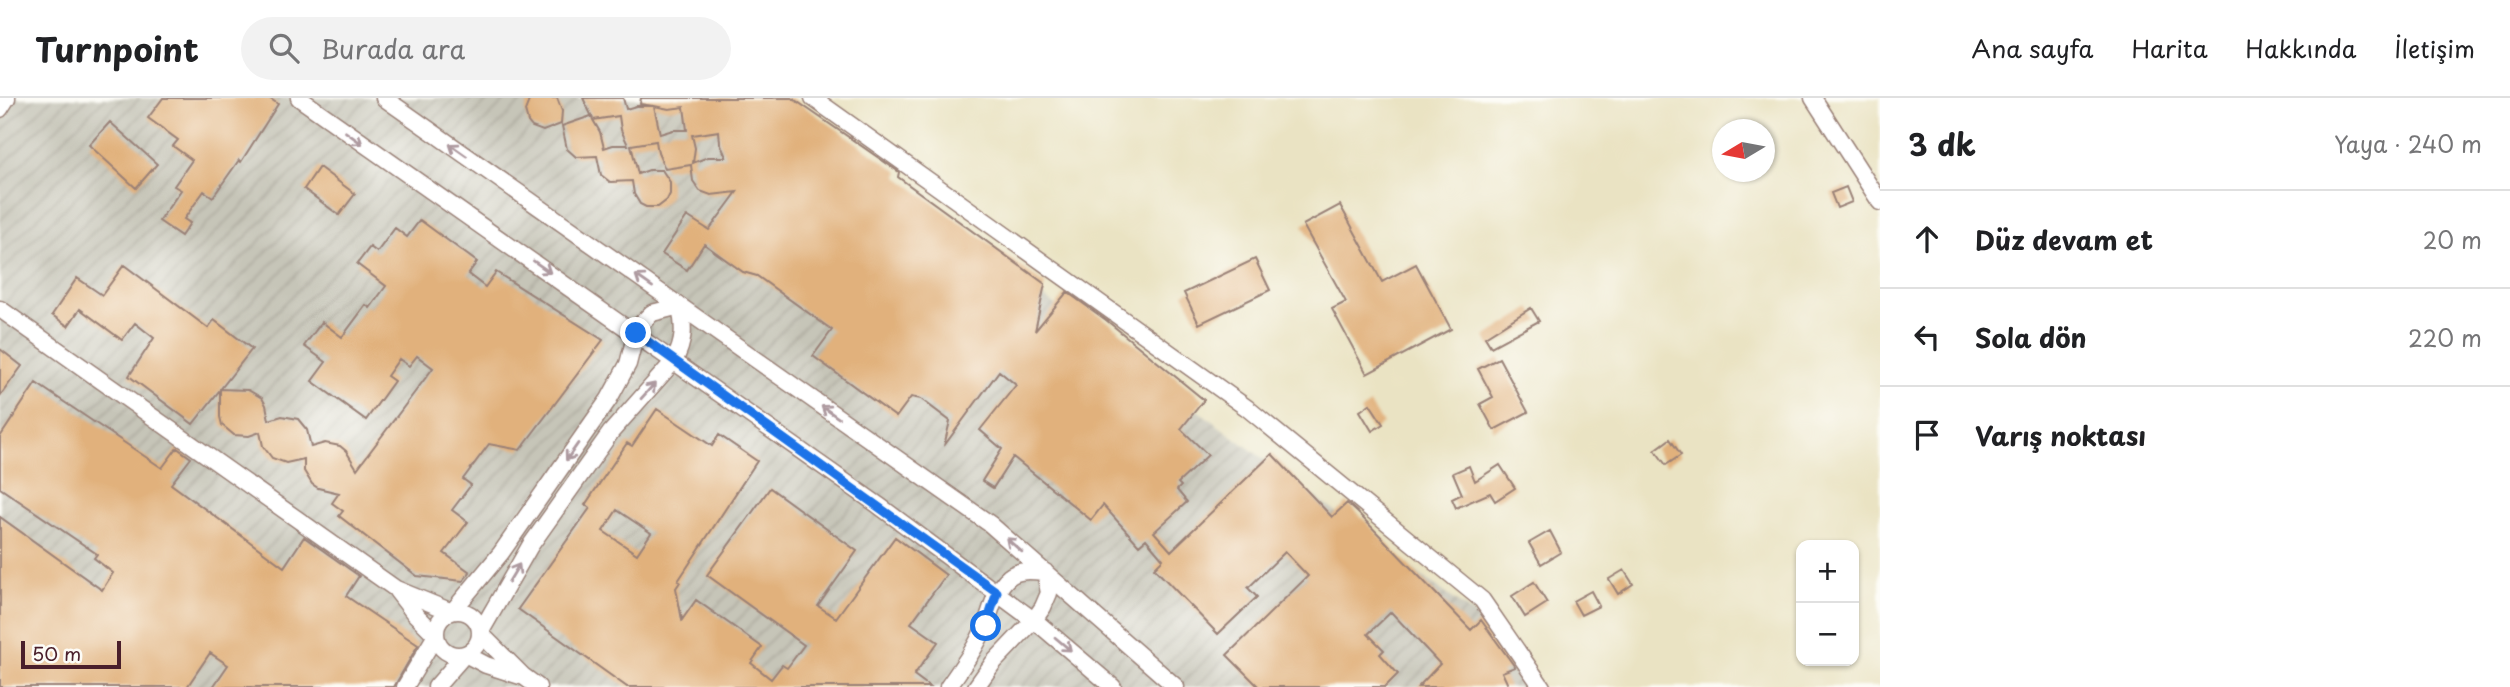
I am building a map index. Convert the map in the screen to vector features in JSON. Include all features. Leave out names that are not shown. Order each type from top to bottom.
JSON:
[{"type":"street","points":[[0,109],[7,98]]},
{"type":"street","points":[[299,98],[636,333],[997,592],[1113,687]]},
{"type":"street","points":[[384,98],[990,524],[1176,687]]},
{"type":"street","points":[[813,98],[1247,408],[1482,600],[1542,687]]},
{"type":"street","points":[[1813,98],[1880,202]]},
{"type":"street","points":[[452,612],[501,553],[609,399],[628,364],[636,333],[652,313],[680,306]]},
{"type":"street","points":[[436,687],[465,654],[476,647],[480,633],[530,546],[611,432],[674,361],[681,348],[684,332],[680,306]]},
{"type":"street","points":[[0,309],[396,589],[452,612]]},
{"type":"street","points":[[948,687],[972,653],[986,626],[997,592],[1009,577],[1022,571],[1045,572]]},
{"type":"street","points":[[976,687],[993,663],[1034,620],[1049,593],[1045,572]]},
{"type":"street","points":[[396,589],[436,635],[440,646],[446,651],[465,654],[486,665],[523,676]]},
{"type":"street","points":[[405,687],[436,635],[438,623],[443,617],[459,611],[473,616],[480,633],[523,676],[538,687]]},
{"type":"shaded area","points":[[0,98],[775,98],[1487,624],[1526,687],[0,687]]},
{"type":"building","points":[[163,98],[269,98],[278,104],[241,162],[239,160],[213,197],[204,191],[184,219],[190,223],[181,236],[159,221],[181,190],[174,186],[192,160],[173,146],[178,140],[148,118]]},
{"type":"building","points":[[530,98],[557,98],[562,111],[561,124],[543,131],[532,127],[525,111]]},
{"type":"building","points":[[583,98],[623,98],[626,109],[653,106],[640,104],[641,98],[792,98],[899,172],[898,177],[1045,284],[1035,331],[1067,292],[1106,320],[1204,400],[1181,429],[1208,455],[1178,483],[1181,486],[1177,490],[1187,502],[1154,532],[1171,551],[1272,454],[1332,517],[1347,503],[1471,630],[1481,620],[1515,667],[1502,672],[1509,687],[1418,687],[1440,664],[1391,612],[1368,634],[1384,650],[1380,654],[1398,674],[1385,687],[1259,687],[1227,655],[1308,576],[1285,552],[1248,588],[1257,597],[1218,634],[1154,568],[1163,559],[1146,539],[1139,545],[1103,505],[1091,520],[1013,457],[993,488],[982,481],[1002,449],[980,430],[1016,385],[999,371],[944,446],[950,421],[921,399],[911,397],[896,417],[813,356],[832,330],[757,276],[743,272],[704,244],[687,270],[662,254],[687,216],[709,230],[737,192],[711,195],[700,191],[693,181],[691,165],[665,169],[656,141],[631,145],[638,174],[649,170],[662,170],[670,182],[670,194],[658,207],[640,204],[634,194],[632,181],[610,182],[601,175],[597,156],[576,157],[567,149],[562,126],[591,116],[593,119]],"holes":[[[654,106],[669,109],[684,107],[687,130],[660,134]],[[619,116],[621,130],[628,145],[604,148],[600,132],[593,120]],[[719,131],[720,143],[726,157],[708,157],[693,163],[695,148],[692,135]]]},
{"type":"building","points":[[110,122],[157,164],[136,188],[89,145]]},
{"type":"building","points":[[319,167],[355,194],[339,215],[304,189]]},
{"type":"building","points":[[1846,187],[1852,202],[1837,208],[1831,193]]},
{"type":"building","points":[[1340,205],[1382,282],[1416,264],[1451,329],[1367,374],[1332,309],[1346,302],[1303,225]]},
{"type":"building","points":[[420,220],[477,262],[468,274],[485,287],[496,272],[603,340],[520,450],[489,444],[463,479],[471,485],[452,510],[468,522],[444,553],[470,572],[463,581],[417,576],[339,516],[343,511],[332,503],[339,493],[312,484],[304,471],[304,459],[286,463],[272,458],[263,446],[260,432],[249,436],[234,435],[222,425],[220,417],[220,389],[248,390],[262,398],[269,420],[282,416],[298,419],[307,430],[311,447],[325,443],[340,446],[357,469],[433,368],[417,356],[409,366],[399,359],[387,376],[394,381],[366,420],[312,381],[326,362],[304,346],[322,322],[342,337],[366,305],[370,308],[386,286],[357,264],[370,247],[377,252],[395,228],[407,237]]},
{"type":"building","points":[[1255,259],[1270,290],[1199,324],[1184,293]]},
{"type":"building","points":[[124,265],[208,328],[214,320],[252,349],[193,424],[129,376],[154,338],[135,323],[122,340],[80,309],[68,326],[52,315],[77,278],[102,295]]},
{"type":"building","points":[[1531,308],[1539,321],[1491,347],[1485,337]]},
{"type":"building","points":[[0,349],[22,366],[0,396]]},
{"type":"building","points":[[1499,358],[1528,412],[1494,430],[1480,404],[1493,397],[1478,369]]},
{"type":"building","points":[[36,383],[162,468],[177,448],[191,458],[171,484],[284,567],[304,537],[359,576],[346,596],[418,645],[394,687],[213,687],[228,665],[210,653],[187,687],[0,687],[0,517],[102,590],[113,573],[94,558],[97,554],[0,488],[0,437]]},
{"type":"building","points":[[1370,404],[1383,424],[1372,431],[1360,411]]},
{"type":"building","points":[[657,409],[712,446],[719,435],[757,461],[678,581],[680,582],[676,588],[682,620],[696,600],[762,647],[751,663],[771,679],[782,665],[787,668],[804,645],[707,575],[770,488],[857,551],[818,606],[836,618],[895,537],[946,575],[911,623],[938,642],[914,675],[930,687],[627,687],[518,609],[590,508],[585,505],[627,443],[632,446]],"holes":[[[617,510],[651,533],[637,554],[603,531]]]},
{"type":"building","points":[[1670,439],[1681,455],[1666,465],[1655,450]]},
{"type":"building","points":[[1500,465],[1515,488],[1495,501],[1490,493],[1456,508],[1452,499],[1462,494],[1453,473],[1469,466],[1475,481]]},
{"type":"building","points":[[1550,531],[1561,552],[1541,564],[1529,543]]},
{"type":"building","points":[[1624,570],[1633,584],[1618,594],[1609,579]]},
{"type":"building","points":[[1534,582],[1547,603],[1525,617],[1512,596]]},
{"type":"building","points":[[1591,591],[1599,606],[1581,615],[1573,601]]},
{"type":"route","points":[[636,333],[997,592],[986,626]]}]
